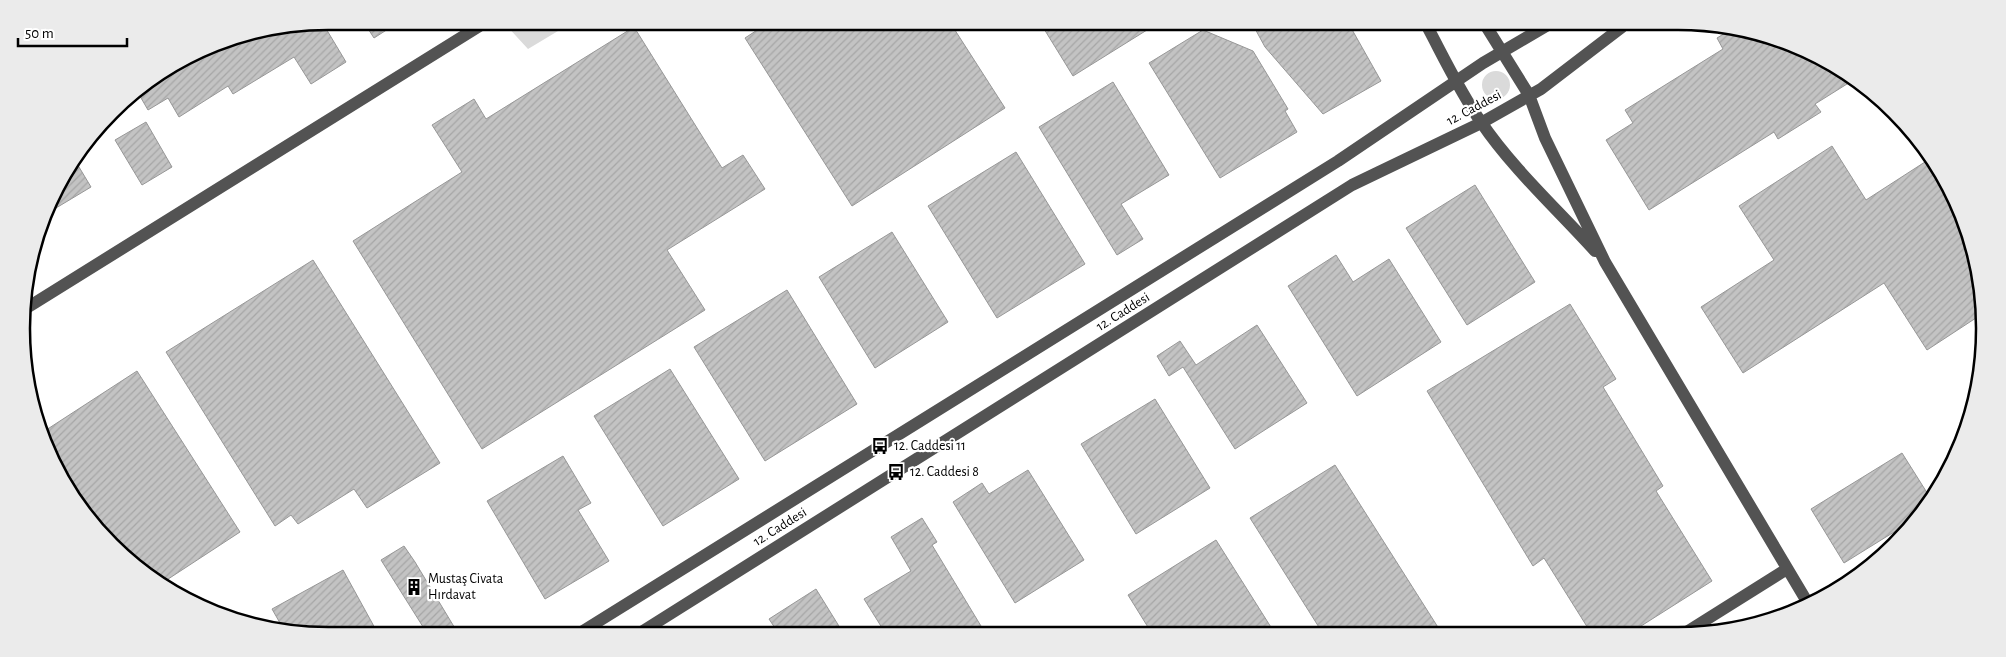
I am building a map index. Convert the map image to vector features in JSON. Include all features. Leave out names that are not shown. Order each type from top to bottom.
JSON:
[{"type":"street","points":[[31,305],[473,30]]},
{"type":"street","points":[[1428,30],[1481,123],[1512,161],[1606,262]]},
{"type":"street","points":[[1489,30],[1529,95],[1545,138],[1606,262],[1805,598]]},
{"type":"street","name":"12. Caddesi","points":[[589,627],[1338,161],[1456,82],[1539,30]]},
{"type":"street","name":"12. Caddesi","points":[[649,627],[1352,184],[1481,123],[1541,89],[1618,30]]},
{"type":"street","points":[[1696,626],[1787,569]]},
{"type":"shaded area","points":[[511,30],[560,30],[528,49]]},
{"type":"shaded area","points":[[1496,71],[1506,75],[1510,85],[1506,95],[1496,99],[1486,95],[1482,85],[1486,75]]},
{"type":"building","points":[[327,30],[346,62],[311,84],[294,57],[233,94],[228,86],[179,117],[168,98],[148,110],[141,97],[163,80],[196,61],[251,40],[290,33]]},
{"type":"building","points":[[369,30],[386,30],[374,38]]},
{"type":"building","points":[[629,30],[636,30],[722,168],[743,155],[765,189],[667,250],[705,310],[482,449],[353,241],[462,172],[432,125],[474,99],[486,119]]},
{"type":"building","points":[[757,30],[955,30],[1005,108],[852,206],[745,38]]},
{"type":"building","points":[[1045,30],[1147,30],[1073,76]]},
{"type":"building","points":[[1203,30],[1253,51],[1288,109],[1285,111],[1297,132],[1220,178],[1149,63]]},
{"type":"building","points":[[1256,30],[1352,30],[1381,81],[1323,114],[1265,47]]},
{"type":"building","points":[[1723,34],[1755,40],[1773,46],[1810,61],[1848,84],[1815,104],[1821,112],[1778,139],[1774,132],[1649,210],[1606,140],[1633,123],[1625,110],[1723,49],[1717,38]]},
{"type":"building","points":[[1113,82],[1169,175],[1121,204],[1143,239],[1117,255],[1039,127]]},
{"type":"building","points":[[146,122],[172,167],[142,185],[115,140]]},
{"type":"building","points":[[1832,146],[1866,200],[1925,162],[1945,196],[1966,251],[1975,318],[1927,350],[1884,283],[1743,373],[1701,307],[1774,260],[1739,206]]},
{"type":"building","points":[[1016,152],[1085,264],[997,318],[928,206]]},
{"type":"building","points":[[78,166],[91,187],[56,208]]},
{"type":"building","points":[[1475,185],[1535,282],[1467,325],[1406,228]]},
{"type":"building","points":[[892,232],[948,322],[875,368],[819,277]]},
{"type":"building","points":[[1336,255],[1353,282],[1389,259],[1441,342],[1357,396],[1288,286]]},
{"type":"building","points":[[313,260],[440,463],[367,508],[354,489],[298,524],[291,515],[275,526],[166,352]]},
{"type":"building","points":[[787,290],[857,404],[765,461],[694,347]]},
{"type":"building","points":[[1570,304],[1616,379],[1603,387],[1663,486],[1656,491],[1712,581],[1639,627],[1587,627],[1544,558],[1533,566],[1427,391]]},
{"type":"building","points":[[1257,325],[1307,403],[1235,449],[1183,367],[1169,376],[1157,356],[1180,341],[1196,365]]},
{"type":"building","points":[[670,369],[739,479],[663,526],[594,416]]},
{"type":"building","points":[[137,371],[240,532],[167,580],[117,540],[92,510],[70,478],[48,429]]},
{"type":"building","points":[[1155,399],[1210,488],[1136,534],[1081,444]]},
{"type":"building","points":[[1902,453],[1927,493],[1898,529],[1844,563],[1811,509]]},
{"type":"building","points":[[563,456],[591,503],[578,510],[609,561],[545,599],[487,501]]},
{"type":"building","points":[[1335,465],[1438,627],[1319,627],[1250,518]]},
{"type":"building","points":[[1028,470],[1084,560],[1015,603],[953,502],[982,483],[989,494]]},
{"type":"building","points":[[922,518],[937,542],[932,545],[982,627],[882,627],[864,599],[911,571],[891,537]]},
{"type":"building","points":[[1216,540],[1271,627],[1148,627],[1128,595]]},
{"type":"building","name":"Mustaş Civata Hırdavat","points":[[404,546],[454,627],[423,627],[381,560]]},
{"type":"building","points":[[343,570],[374,627],[328,627],[280,622],[272,609]]},
{"type":"building","points":[[816,589],[840,627],[774,627],[769,619]]},
{"type":"place","name":"12. Caddesi 11","points":[[880,446]]},
{"type":"place","name":"12. Caddesi 8","points":[[896,472]]},
{"type":"place","name":"Mustaş Civata Hırdavat","points":[[414,587]]}]
